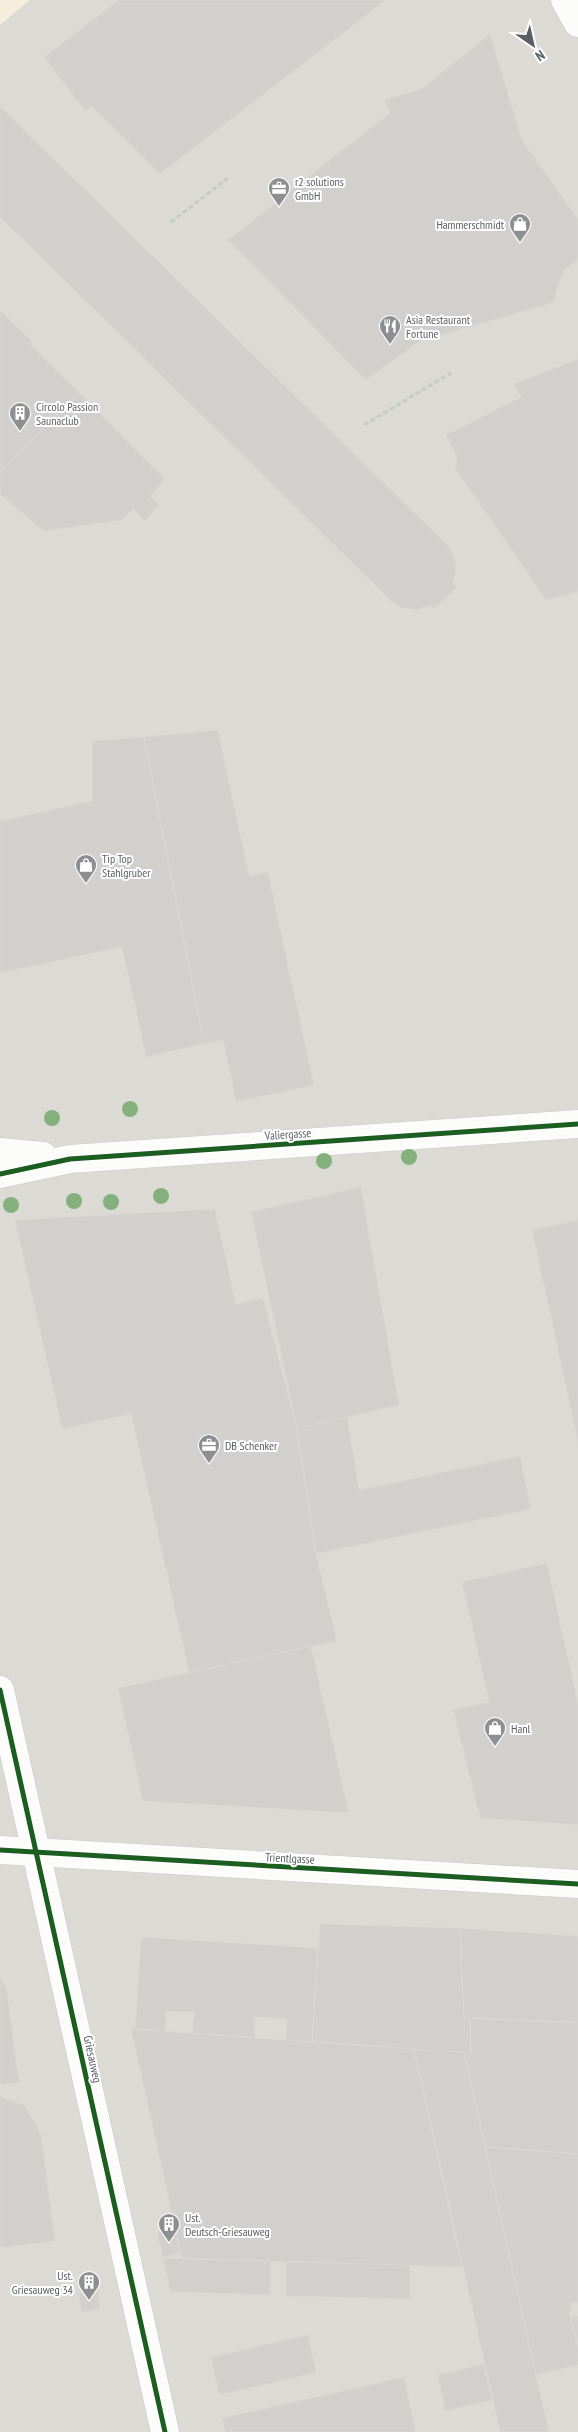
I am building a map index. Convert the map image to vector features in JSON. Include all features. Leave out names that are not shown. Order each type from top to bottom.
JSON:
[{"type":"street","points":[[565,0],[578,23]]},
{"type":"street","name":"Valiergasse","points":[[0,1174],[70,1159],[578,1124]]},
{"type":"street","name":"Valiergasse","points":[[0,1152],[70,1159]]},
{"type":"street","name":"Griesauweg","points":[[0,1690],[165,2432]]},
{"type":"street","name":"Trientlgasse","points":[[0,1850],[308,1870],[578,1884]]},
{"type":"path","points":[[172,222],[228,178]]},
{"type":"path","points":[[364,425],[451,373]]},
{"type":"shaded area","points":[[0,0],[30,0],[0,25]]},
{"type":"shaded area","points":[[30,0],[578,0],[578,2432],[0,2432],[0,25]]},
{"type":"building","points":[[119,0],[386,0],[160,174],[92,107],[85,111],[44,57]]},
{"type":"building","points":[[490,34],[522,140],[578,219],[578,260],[564,270],[553,303],[420,341],[366,380],[228,240],[391,112],[384,100],[421,89]]},
{"type":"building","points":[[0,106],[447,545],[454,556],[456,571],[453,583],[457,587],[434,609],[430,605],[417,610],[403,608],[391,601],[0,217]]},
{"type":"building","name":"Circolo Passion Saunaclub","points":[[0,310],[32,341],[29,343],[79,392],[0,473]]},
{"type":"building","points":[[578,359],[578,592],[546,600],[455,468],[457,456],[446,435],[521,397],[514,384]]},
{"type":"building","points":[[79,392],[165,479],[150,496],[159,505],[145,521],[133,509],[122,520],[43,531],[0,494],[0,473]]},
{"type":"building","points":[[218,730],[249,876],[268,872],[314,1085],[236,1102],[223,1040],[204,1044],[144,737]]},
{"type":"building","name":"Tip Top Stahlgruber","points":[[144,737],[204,1044],[146,1057],[122,947],[0,973],[0,821],[92,801],[92,741]]},
{"type":"building","points":[[361,1187],[399,1405],[297,1429],[251,1212]]},
{"type":"building","points":[[215,1209],[236,1304],[263,1298],[297,1429],[316,1554],[337,1641],[189,1673],[131,1414],[62,1429],[15,1220]]},
{"type":"building","points":[[578,1220],[578,1443],[532,1230]]},
{"type":"building","points":[[347,1417],[359,1490],[520,1456],[531,1509],[316,1554],[297,1429]]},
{"type":"building","points":[[547,1563],[578,1703],[578,1825],[480,1818],[453,1710],[489,1702],[462,1582]]},
{"type":"building","points":[[311,1646],[349,1813],[143,1801],[118,1688]]},
{"type":"building","points":[[320,1924],[460,1928],[464,2018],[470,2018],[471,2054],[312,2042]]},
{"type":"building","points":[[460,1928],[578,1936],[578,2023],[464,2018]]},
{"type":"building","points":[[141,1937],[318,1948],[312,2042],[285,2041],[287,2019],[255,2017],[254,2038],[192,2034],[194,2012],[166,2011],[165,2032],[135,2030]]},
{"type":"building","points":[[0,1976],[7,1991],[19,2083],[0,2085]]},
{"type":"building","points":[[470,2018],[578,2023],[578,2154],[485,2147],[464,2052],[471,2054]]},
{"type":"building","points":[[131,2029],[414,2049],[462,2267],[182,2259]]},
{"type":"building","points":[[414,2049],[464,2052],[549,2432],[500,2432]]},
{"type":"building","points":[[0,2096],[25,2106],[41,2134],[55,2241],[0,2248]]},
{"type":"building","points":[[485,2147],[578,2154],[578,2302],[570,2304],[572,2311],[569,2312],[578,2347],[578,2365],[536,2375]]},
{"type":"building","name":"Ust. Deutsch-Griesauweg","points":[[175,2229],[181,2253],[163,2257],[157,2232]]},
{"type":"building","points":[[163,2258],[271,2261],[270,2295],[170,2292]]},
{"type":"building","points":[[286,2262],[410,2265],[410,2299],[286,2296]]},
{"type":"building","name":"Ust. Griesauweg 34","points":[[98,2292],[100,2309],[81,2312],[79,2294]]},
{"type":"building","points":[[578,2316],[578,2347],[571,2318]]},
{"type":"building","points":[[308,2335],[316,2373],[219,2395],[211,2357]]},
{"type":"building","points":[[484,2364],[492,2400],[446,2411],[437,2375]]},
{"type":"building","points":[[404,2377],[416,2432],[225,2432],[222,2418]]},
{"type":"cycle path","points":[[0,1174],[70,1159],[578,1124]]},
{"type":"cycle path","points":[[0,1690],[165,2432]]},
{"type":"cycle path","points":[[0,1850],[578,1884]]},
{"type":"place","name":"r2 solutions GmbH","points":[[279,207]]},
{"type":"place","name":"Hammerschmidt","points":[[520,243]]},
{"type":"place","name":"Asia Restaurant Fortune","points":[[390,345]]},
{"type":"place","name":"Circolo Passion Saunaclub","points":[[20,432]]},
{"type":"place","name":"Tip Top Stahlgruber","points":[[86,884]]},
{"type":"place","name":"DB Schenker","points":[[209,1464]]},
{"type":"place","name":"Hanl","points":[[495,1747]]},
{"type":"place","name":"Ust. Deutsch-Griesauweg","points":[[169,2243]]},
{"type":"place","name":"Ust. Griesauweg 34","points":[[89,2301]]}]
